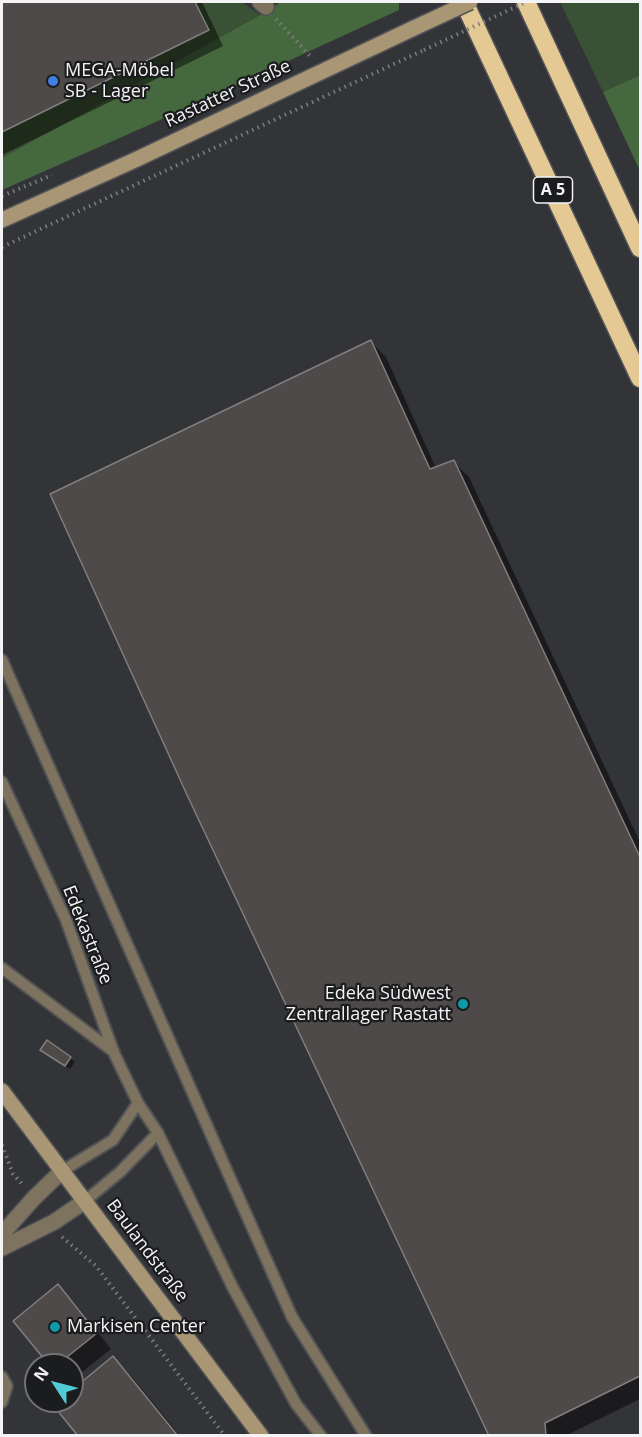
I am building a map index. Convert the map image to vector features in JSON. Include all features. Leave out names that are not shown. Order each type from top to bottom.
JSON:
[{"type":"highway","name":"A 5","points":[[464,2],[640,378]]},
{"type":"highway","points":[[526,2],[640,248]]},
{"type":"street","name":"Rastatter Straße","points":[[2,220],[470,2]]},
{"type":"street","name":"Baulandstraße","points":[[2,1091],[261,1436]]},
{"type":"street","points":[[2,1234],[62,1171]]},
{"type":"street","points":[[2,1248],[54,1222],[85,1201]]},
{"type":"lane","points":[[2,660],[292,1317],[366,1436]]},
{"type":"lane","name":"Edekastraße","points":[[2,783],[66,920],[114,1053],[138,1103],[158,1133],[232,1286],[296,1404],[321,1436]]},
{"type":"lane","points":[[2,968],[114,1053]]},
{"type":"lane","points":[[62,1171],[113,1140],[138,1103]]},
{"type":"lane","points":[[85,1201],[120,1172],[158,1133]]},
{"type":"lane","points":[[2,1377],[7,1386],[2,1402]]},
{"type":"path","points":[[2,247],[526,2]]},
{"type":"path","points":[[263,4],[311,57]]},
{"type":"path","points":[[2,1145],[13,1173],[22,1183]]},
{"type":"path","points":[[61,1237],[96,1266],[225,1436]]},
{"type":"green space","points":[[195,2],[242,2],[260,15],[2,158],[2,132],[208,31]]},
{"type":"green space","points":[[281,2],[399,2],[399,10],[2,190],[2,158]]},
{"type":"green space","points":[[560,2],[640,2],[640,75],[603,92]]},
{"type":"green space","points":[[640,75],[640,171],[603,92]]},
{"type":"building","name":"MEGA-Möbel SB - Lager","points":[[2,2],[195,2],[209,30],[2,132]]},
{"type":"building","name":"Edeka Südwest Zentrallager Rastatt","points":[[371,340],[430,469],[454,460],[640,857],[640,1376],[545,1423],[546,1436],[489,1436],[188,797],[50,494]]},
{"type":"building","points":[[47,1040],[71,1057],[65,1066],[40,1050]]},
{"type":"building","name":"Markisen Center","points":[[58,1284],[97,1333],[72,1353],[39,1353],[13,1321]]},
{"type":"building","points":[[113,1356],[178,1436],[78,1436],[59,1413],[84,1413],[84,1380]]},
{"type":"place","name":"MEGA-Möbel SB - Lager","points":[[53,81]]},
{"type":"place","name":"Edeka Südwest Zentrallager Rastatt","points":[[463,1004]]},
{"type":"place","name":"Markisen Center","points":[[55,1327]]}]
